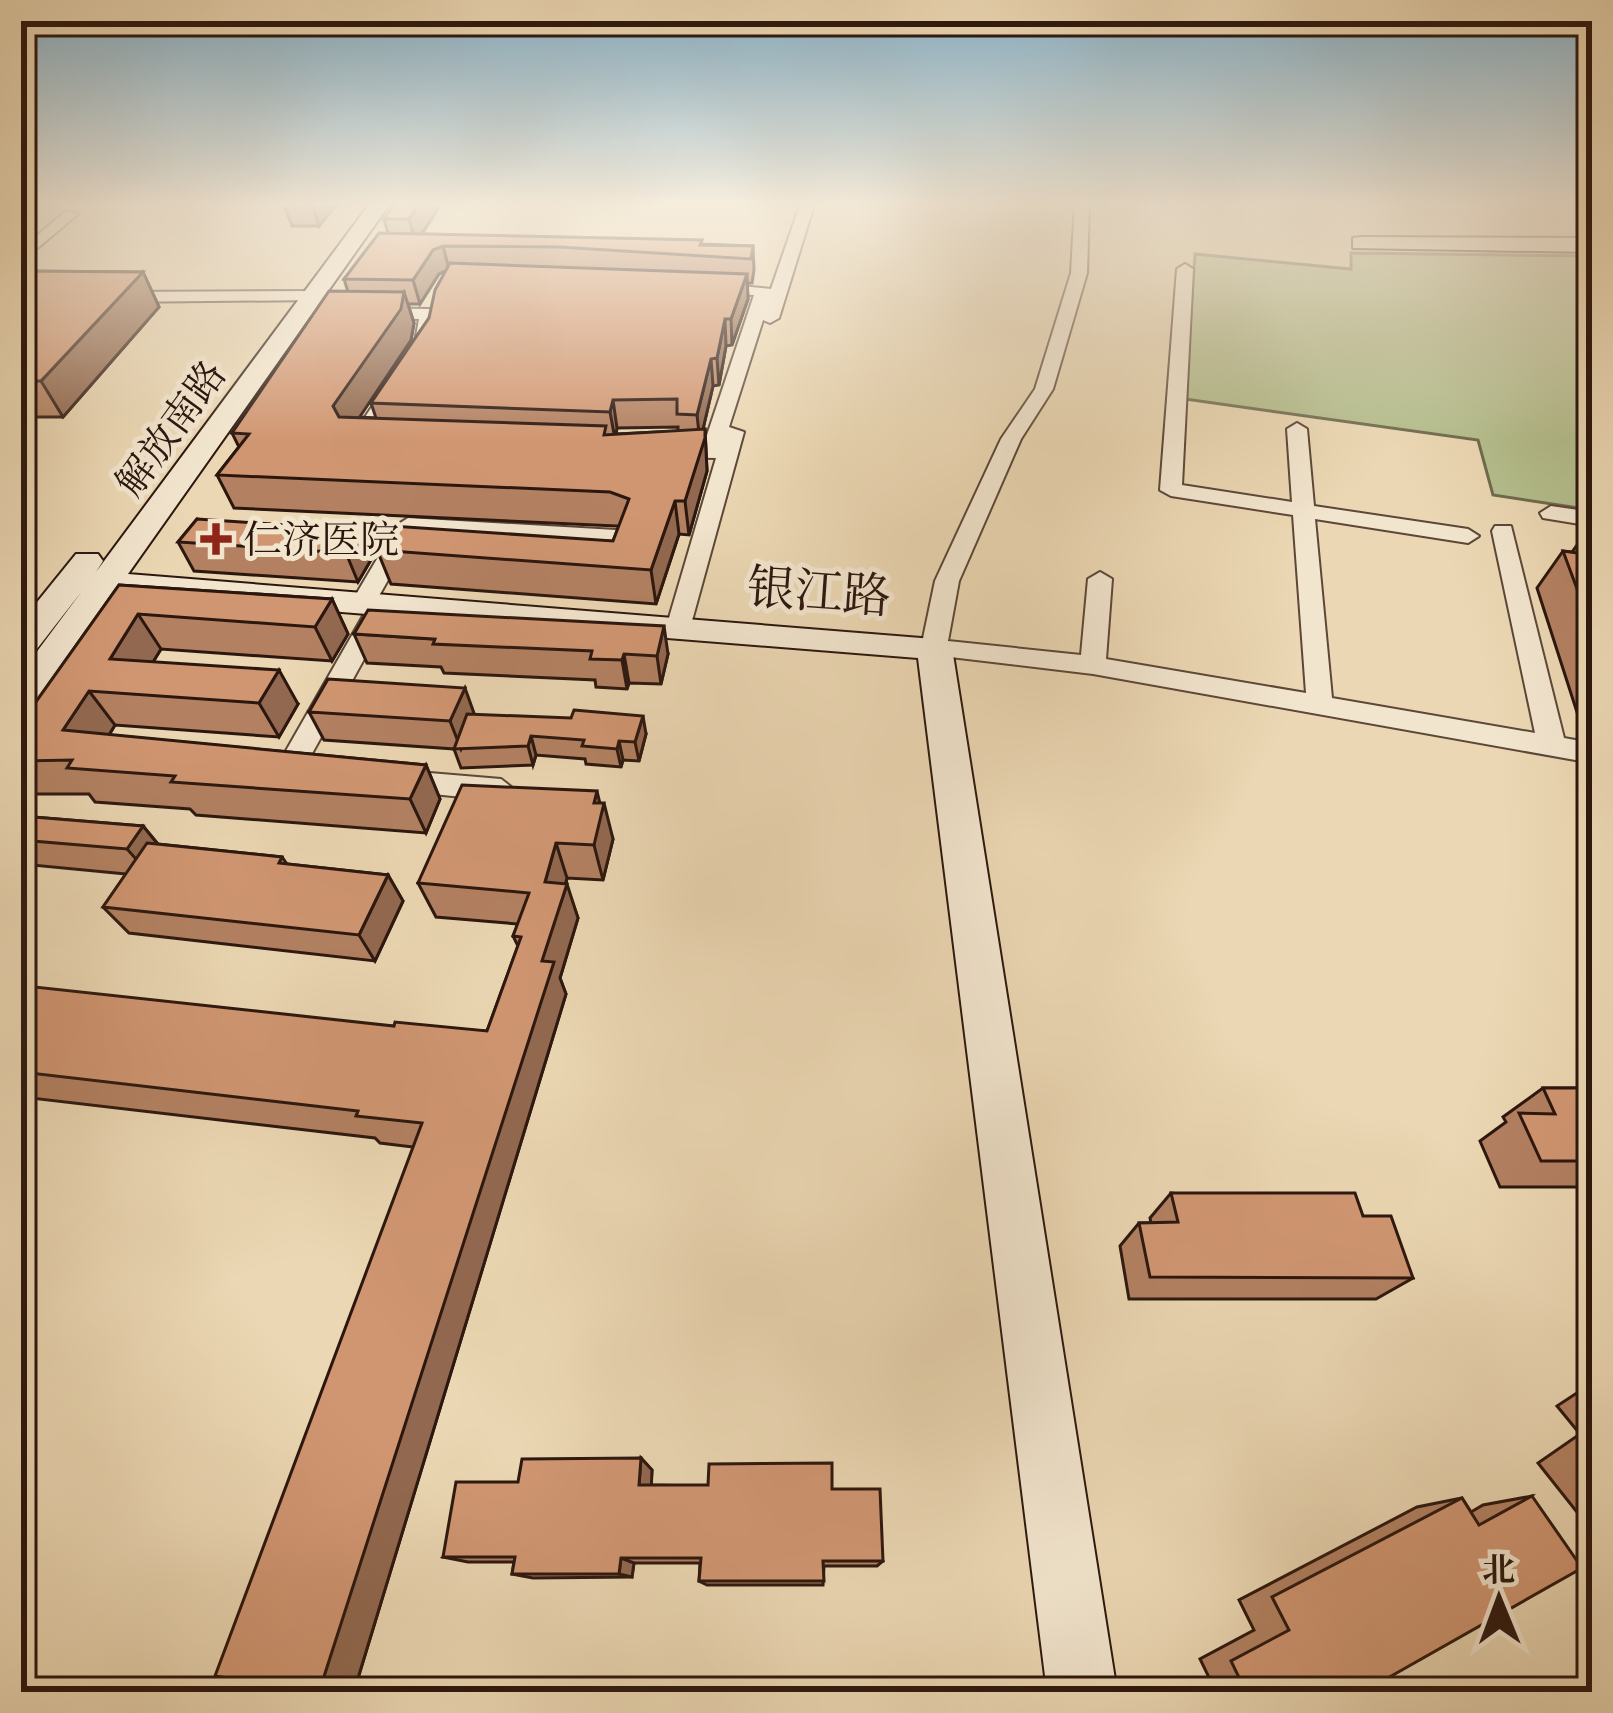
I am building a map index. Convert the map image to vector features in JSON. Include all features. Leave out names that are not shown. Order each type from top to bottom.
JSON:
[{"type":"street","name":"解放南路","points":[[302,301],[313,282]]},
{"type":"street","name":"解放南路","points":[[21,698],[89,582],[317,282]]},
{"type":"street","points":[[678,628],[782,282]]},
{"type":"street","points":[[1076,282],[1044,389],[1011,440],[946,581],[934,648],[1082,1692]]},
{"type":"street","points":[[1183,282],[1171,490],[1468,536]]},
{"type":"street","points":[[640,450],[711,453],[764,291],[698,288]]},
{"type":"street","points":[[88,297],[434,305],[424,342],[359,441],[382,442]]},
{"type":"street","points":[[1297,429],[1320,706]]},
{"type":"street","points":[[1551,513],[1592,520]]},
{"type":"street","points":[[289,770],[408,526],[616,537]]},
{"type":"street","points":[[1503,531],[1552,747]]},
{"type":"street","points":[[1093,665],[1100,579]]},
{"type":"street","name":"解放南路","points":[[22,644],[89,582]]},
{"type":"street","name":"银江路","points":[[89,582],[934,648],[1093,665],[1592,753]]},
{"type":"street","points":[[358,776],[542,794]]},
{"type":"green space","points":[[1193,282],[1592,282],[1592,510],[1493,495],[1478,440],[1185,399]]},
{"type":"building","points":[[21,282],[134,282],[41,381],[21,381]]},
{"type":"building","points":[[439,282],[744,282],[731,319],[725,319],[697,415],[677,414],[677,399],[613,400],[610,412],[371,403],[429,318]]},
{"type":"building","points":[[329,291],[404,292],[401,309],[333,406],[339,417],[606,426],[604,435],[705,429],[685,501],[675,501],[651,570],[377,550],[392,526],[613,541],[629,499],[610,492],[217,475],[249,434],[232,433]]},
{"type":"building","points":[[197,519],[361,530],[346,553],[178,542]]},
{"type":"building","points":[[1563,551],[1592,555],[1592,629]]},
{"type":"building","points":[[119,585],[332,599],[315,627],[138,614],[110,659],[279,670],[259,703],[89,691],[63,730],[426,765],[410,799],[171,782],[175,776],[67,768],[72,760],[21,761],[21,723]]},
{"type":"building","points":[[368,610],[664,626],[657,656],[590,659],[592,651],[433,644],[435,639],[354,634]]},
{"type":"building","points":[[328,679],[465,688],[450,721],[309,712]]},
{"type":"building","points":[[574,710],[643,716],[635,742],[619,741],[617,749],[582,746],[584,740],[531,736],[528,746],[454,749],[467,714],[571,718]]},
{"type":"building","points":[[462,785],[597,791],[594,803],[604,803],[594,845],[556,843],[545,882],[567,884],[542,961],[554,962],[319,1692],[215,1676],[422,1123],[356,1116],[358,1111],[21,1072],[21,1007],[35,987],[394,1026],[395,1022],[487,1031],[521,937],[513,936],[529,893],[418,883]]},
{"type":"building","points":[[21,816],[143,826],[127,849],[21,840]]},
{"type":"building","points":[[147,843],[282,857],[279,863],[388,875],[359,935],[103,907]]},
{"type":"building","points":[[1543,1088],[1592,1088],[1592,1161],[1541,1161],[1519,1113],[1555,1114]]},
{"type":"building","points":[[1171,1193],[1355,1193],[1363,1216],[1391,1216],[1413,1278],[1150,1277],[1139,1223],[1178,1222]]},
{"type":"building","points":[[641,1458],[639,1485],[708,1485],[709,1464],[832,1463],[832,1489],[880,1489],[883,1561],[823,1561],[824,1581],[699,1581],[701,1558],[621,1558],[619,1574],[512,1574],[515,1557],[443,1557],[456,1482],[518,1482],[522,1459]]},
{"type":"building","points":[[1532,1496],[1582,1568],[1363,1692],[1246,1692],[1231,1661],[1289,1630],[1272,1597],[1462,1498],[1479,1525]]},
{"type":"place","name":"仁济医院","points":[[216,539]]}]
